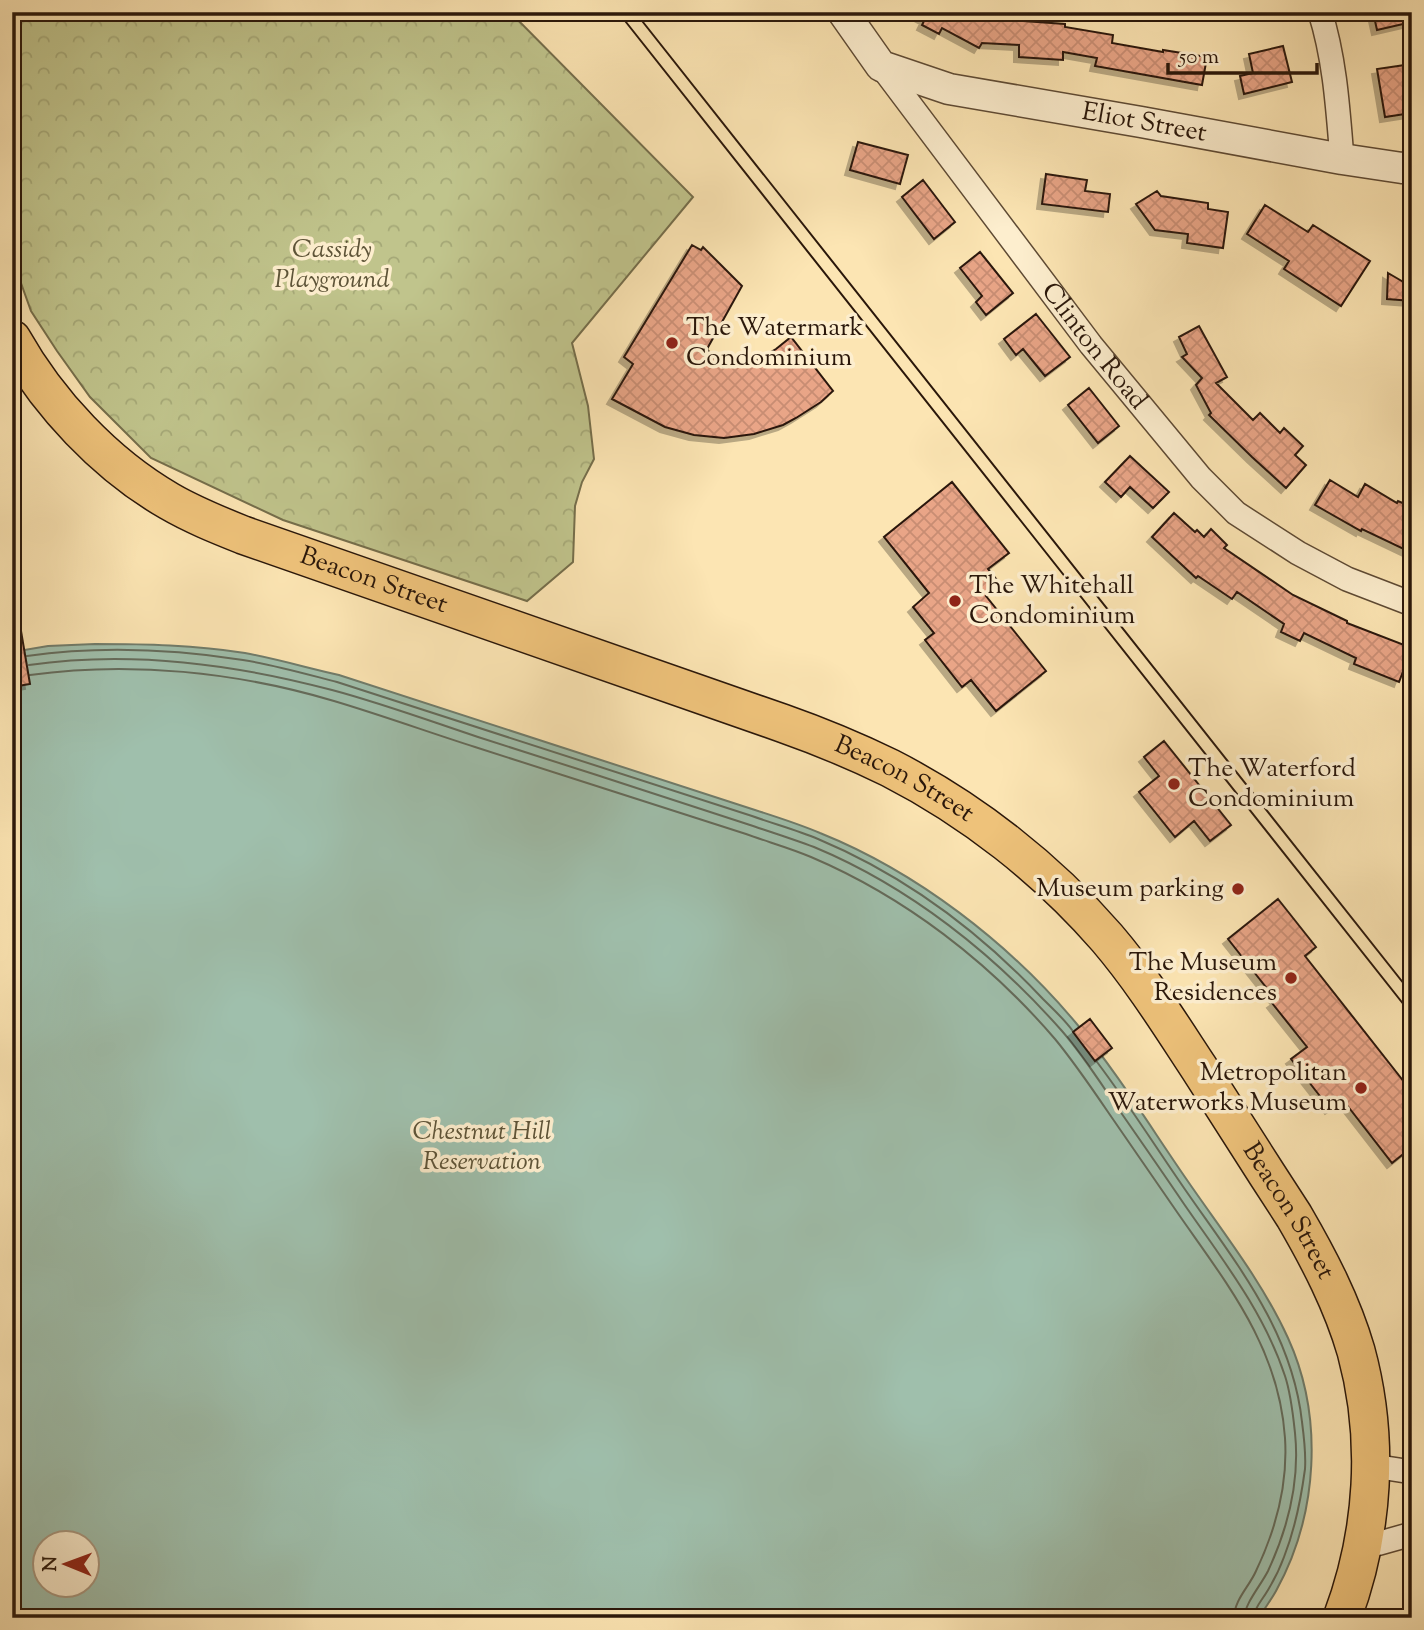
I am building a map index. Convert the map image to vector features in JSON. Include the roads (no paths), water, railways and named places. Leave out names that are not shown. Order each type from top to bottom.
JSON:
[{"type":"main road","name":"Beacon Street","points":[[12,339],[45,389],[80,429],[144,485],[191,513],[243,535],[845,747],[892,769],[979,824],[1033,864],[1082,911],[1108,939],[1151,995],[1294,1216],[1339,1303],[1356,1352],[1367,1411],[1371,1468],[1368,1520],[1358,1569],[1342,1618]]},
{"type":"street","name":"Clinton Road","points":[[844,12],[881,66],[1091,345],[1200,478],[1236,513],[1298,553],[1347,579],[1412,604]]},
{"type":"street","points":[[1320,12],[1327,34],[1342,159]]},
{"type":"street","name":"Eliot Street","points":[[881,66],[949,89],[1342,159],[1412,167]]},
{"type":"street","points":[[1371,1468],[1412,1472]]},
{"type":"street","points":[[1363,1545],[1412,1534]]},
{"type":"water","name":"Chestnut Hill Reservation","points":[[95,644],[208,648],[257,655],[339,675],[812,830],[891,868],[959,913],[991,938],[1050,993],[1106,1061],[1254,1276],[1288,1338],[1300,1368],[1307,1400],[1311,1433],[1308,1498],[1301,1531],[1290,1562],[1259,1618],[12,1618],[12,652],[48,646]]},
{"type":"tram line","points":[[618,12],[1412,1015]]},
{"type":"tram line","points":[[635,12],[1412,994]]},
{"type":"place","name":"The Watermark Condominium","points":[[672,343]]},
{"type":"place","name":"The Whitehall Condominium","points":[[955,601]]},
{"type":"place","name":"The Waterford Condominium","points":[[1174,784]]},
{"type":"place","name":"Museum parking","points":[[1238,889]]},
{"type":"place","name":"The Museum Residences","points":[[1291,978]]},
{"type":"place","name":"Metropolitan Waterworks Museum","points":[[1361,1088]]},
{"type":"park label","name":"Cassidy Playground","points":[[332,265]]}]
